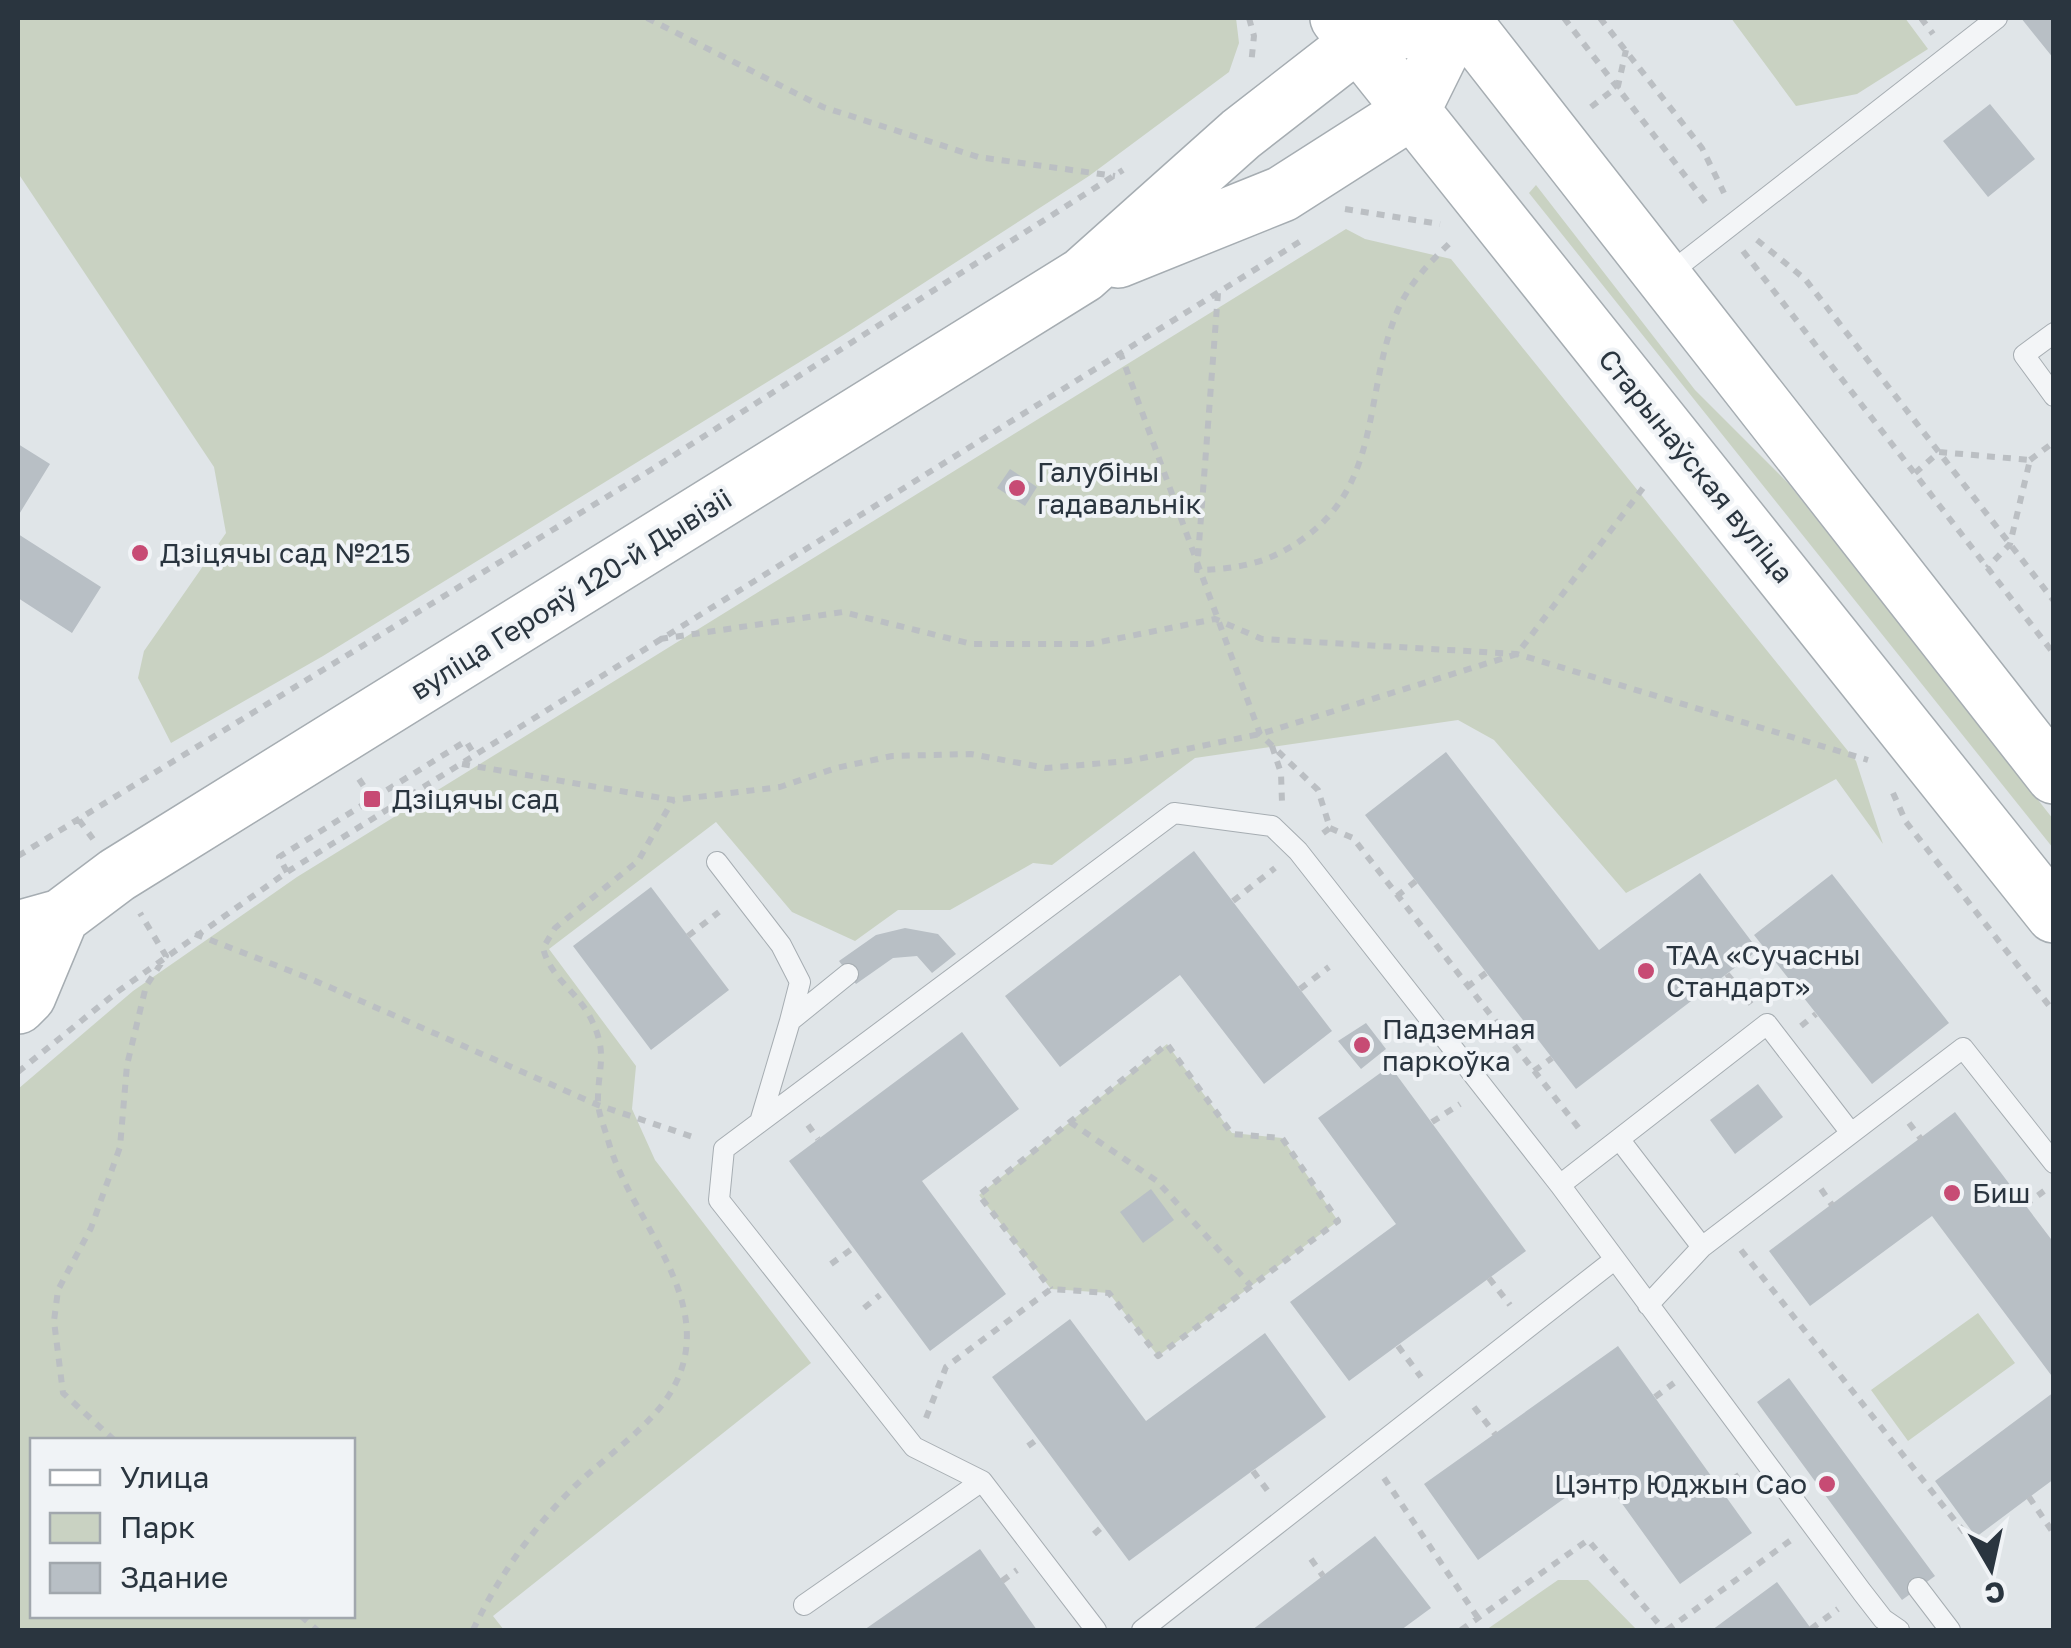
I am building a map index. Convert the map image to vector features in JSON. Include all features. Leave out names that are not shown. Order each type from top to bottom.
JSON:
[{"type":"street","points":[[1348,30],[1450,18]]},
{"type":"street","points":[[1412,111],[1460,18],[2054,776]]},
{"type":"street","name":"вуліца Герояў 120-й Дывізіі","points":[[18,1006],[28,996],[37,917],[117,875],[1083,275],[1277,106],[1348,30]]},
{"type":"street","name":"Старынаўская вуліца","points":[[1348,30],[2054,915]]},
{"type":"street","name":"вуліца Герояў 120-й Дывізіі","points":[[1083,275],[1282,194],[1334,191],[1412,111]]},
{"type":"lane","points":[[1665,278],[1997,18]]},
{"type":"lane","points":[[2054,333],[2024,355],[2054,396]]},
{"type":"lane","points":[[1096,1630],[982,1481],[914,1447],[720,1200],[724,1149],[1174,813],[1272,826],[1298,850],[1560,1185],[1872,1606],[1899,1630]]},
{"type":"lane","points":[[717,862],[781,946],[800,982],[760,1122]]},
{"type":"lane","points":[[790,1021],[848,974]]},
{"type":"lane","points":[[1560,1185],[1767,1024],[1851,1133]]},
{"type":"lane","points":[[1648,1305],[1702,1247],[1963,1048],[2054,1164]]},
{"type":"lane","points":[[1619,1139],[1702,1247]]},
{"type":"lane","points":[[1142,1630],[1614,1260]]},
{"type":"lane","points":[[804,1605],[982,1481]]},
{"type":"lane","points":[[1918,1588],[1950,1630]]},
{"type":"path","points":[[647,18],[823,108],[978,157],[1116,176]]},
{"type":"path","points":[[1249,18],[1254,36],[1250,74],[1277,106]]},
{"type":"path","points":[[1564,18],[1714,214]]},
{"type":"path","points":[[1600,18],[1702,148],[1729,202]]},
{"type":"path","points":[[1618,86],[1626,50]]},
{"type":"path","points":[[18,856],[671,458],[1131,164]]},
{"type":"path","points":[[1331,222],[1334,191],[1440,224],[1465,255]]},
{"type":"path","points":[[18,1072],[195,934],[287,872],[1315,232]]},
{"type":"path","points":[[1753,236],[1805,279],[2054,600]]},
{"type":"path","points":[[1198,570],[1236,569],[1278,557],[1338,509],[1355,482],[1397,312],[1421,271],[1453,240]]},
{"type":"path","points":[[1740,247],[2054,654]]},
{"type":"path","points":[[1198,570],[1218,292]]},
{"type":"path","points":[[1120,352],[1260,734],[1318,790]]},
{"type":"path","points":[[1987,568],[2010,544],[2030,460],[2054,442]]},
{"type":"path","points":[[1915,473],[1939,452],[2030,460]]},
{"type":"path","points":[[1634,469],[1658,499]]},
{"type":"path","points":[[460,763],[673,800],[780,787],[836,768],[892,756],[971,754],[1046,768],[1128,761],[1260,734],[1517,654],[1646,484]]},
{"type":"path","points":[[654,640],[842,612],[972,644],[1090,644],[1215,619],[1262,639],[1517,654],[1879,763],[1867,749]]},
{"type":"path","points":[[287,872],[279,857],[466,741],[474,754]]},
{"type":"path","points":[[1272,746],[1281,772],[1282,806],[1272,826]]},
{"type":"path","points":[[1886,778],[1906,822],[2054,1012]]},
{"type":"path","points":[[473,1630],[507,1571],[566,1495],[662,1406],[679,1376],[688,1344],[684,1301],[664,1251],[614,1164],[598,1105],[605,1058],[589,1014],[547,966],[543,948],[555,928],[638,861],[673,800]]},
{"type":"path","points":[[1330,828],[1353,838],[1585,1136]]},
{"type":"path","points":[[18,844],[30,848]]},
{"type":"path","points":[[1396,896],[1416,881]]},
{"type":"path","points":[[1233,901],[1258,882]]},
{"type":"path","points":[[195,934],[311,979],[598,1105],[635,1116]]},
{"type":"path","points":[[112,1438],[63,1393],[57,1358],[56,1306],[58,1290],[91,1228],[120,1147],[131,1049],[146,986],[166,956]]},
{"type":"path","points":[[1300,989],[1329,967]]},
{"type":"path","points":[[1468,987],[1486,973]]},
{"type":"path","points":[[914,1447],[946,1367],[1051,1289],[1109,1293],[1158,1356],[1338,1221],[1282,1138],[1232,1134],[1167,1044],[980,1194],[1051,1289]]},
{"type":"path","points":[[1534,1071],[1552,1058]]},
{"type":"path","points":[[1432,1122],[1460,1104]]},
{"type":"path","points":[[1070,1122],[1157,1182],[1251,1286]]},
{"type":"path","points":[[808,1125],[818,1139]]},
{"type":"path","points":[[2025,1205],[2054,1184]]},
{"type":"path","points":[[1728,1228],[1744,1256],[1994,1570]]},
{"type":"path","points":[[831,1264],[853,1248]]},
{"type":"path","points":[[864,1308],[880,1294]]},
{"type":"path","points":[[1655,1397],[1680,1379]]},
{"type":"path","points":[[1028,1446],[1038,1438]]},
{"type":"path","points":[[1367,1452],[1478,1618]]},
{"type":"path","points":[[1720,1488],[1747,1469]]},
{"type":"path","points":[[2030,1497],[2054,1534]]},
{"type":"path","points":[[1094,1534],[1103,1526]]},
{"type":"path","points":[[1461,1630],[1588,1540],[1666,1630],[1796,1536]]},
{"type":"path","points":[[1311,1559],[1323,1576]]},
{"type":"green space","points":[[18,18],[1236,18],[1239,43],[1229,72],[1089,176],[845,334],[323,656],[171,743],[138,678],[144,651],[226,533],[214,467],[18,173]]},
{"type":"green space","points":[[1731,18],[1905,18],[1928,49],[1857,94],[1796,106]]},
{"type":"green space","points":[[1536,185],[1695,390],[1788,483],[2053,819],[2053,848],[1529,193]]},
{"type":"green space","points":[[1346,229],[1365,239],[1451,259],[1856,761],[1883,844],[1836,779],[1626,893],[1494,740],[1458,720],[1195,758],[1052,865],[1033,863],[950,910],[898,910],[855,941],[792,912],[716,822],[549,949],[636,1066],[632,1109],[655,1160],[811,1363],[493,1616],[504,1630],[18,1630],[18,1089],[133,991],[297,877]]},
{"type":"green space","points":[[1167,1044],[1232,1133],[1282,1138],[1338,1221],[1158,1356],[1109,1293],[1051,1289],[979,1195]]},
{"type":"green space","points":[[1978,1313],[2015,1363],[1908,1441],[1871,1390]]},
{"type":"green space","points":[[1558,1580],[1588,1580],[1637,1630],[1486,1630]]},
{"type":"building","points":[[2021,18],[2054,18],[2054,59]]},
{"type":"building","points":[[1990,104],[2035,159],[1988,197],[1943,141]]},
{"type":"building","points":[[18,444],[50,464],[18,516]]},
{"type":"building","name":"Галубіны гадавальнік","points":[[1010,469],[1037,487],[1025,506],[997,488]]},
{"type":"building","points":[[18,534],[101,587],[72,633],[18,598]]},
{"type":"building","points":[[1446,752],[1599,950],[1700,873],[1758,950],[1576,1089],[1365,815]]},
{"type":"building","points":[[1194,851],[1332,1031],[1264,1084],[1180,975],[1060,1067],[1005,996]]},
{"type":"building","points":[[1832,874],[1949,1023],[1872,1084],[1754,935]]},
{"type":"building","points":[[651,887],[729,990],[651,1050],[573,946]]},
{"type":"building","points":[[905,928],[938,934],[956,954],[932,973],[917,956],[893,958],[856,984],[839,961],[876,935]]},
{"type":"building","name":"Падземная паркоўка","points":[[1366,1023],[1386,1049],[1361,1069],[1338,1041]]},
{"type":"building","points":[[962,1032],[1019,1109],[922,1181],[1006,1294],[930,1351],[789,1161]]},
{"type":"building","points":[[1390,1066],[1526,1251],[1349,1381],[1290,1302],[1396,1224],[1318,1118]]},
{"type":"building","points":[[1758,1084],[1783,1117],[1735,1154],[1710,1120]]},
{"type":"building","points":[[1955,1112],[2054,1243],[2054,1379],[1932,1216],[1810,1306],[1769,1251]]},
{"type":"building","points":[[1151,1189],[1174,1220],[1143,1243],[1120,1212]]},
{"type":"building","points":[[1070,1319],[1146,1421],[1265,1333],[1326,1417],[1129,1561],[992,1377]]},
{"type":"building","points":[[1618,1346],[1752,1533],[1680,1584],[1600,1473],[1478,1560],[1424,1484]]},
{"type":"building","points":[[1789,1378],[1935,1576],[1902,1600],[1757,1402]]},
{"type":"building","points":[[2054,1392],[2054,1479],[1976,1537],[1935,1481]]},
{"type":"building","points":[[1375,1536],[1431,1608],[1401,1630],[1252,1630]]},
{"type":"building","points":[[980,1549],[1037,1630],[864,1630],[934,1581]]},
{"type":"building","points":[[1777,1582],[1812,1630],[1712,1630]]},
{"type":"place","name":"Галубіны гадавальнік","points":[[1017,488]]},
{"type":"place","name":"Дзіцячы сад №215","points":[[140,553]]},
{"type":"place","name":"Дзіцячы сад","points":[[372,799]]},
{"type":"place","name":"ТАА «Сучасны Стандарт»","points":[[1646,971]]},
{"type":"place","name":"Падземная паркоўка","points":[[1362,1045]]},
{"type":"place","name":"Биш","points":[[1952,1193]]},
{"type":"place","name":"Цэнтр Юджын Сао","points":[[1827,1484]]}]
